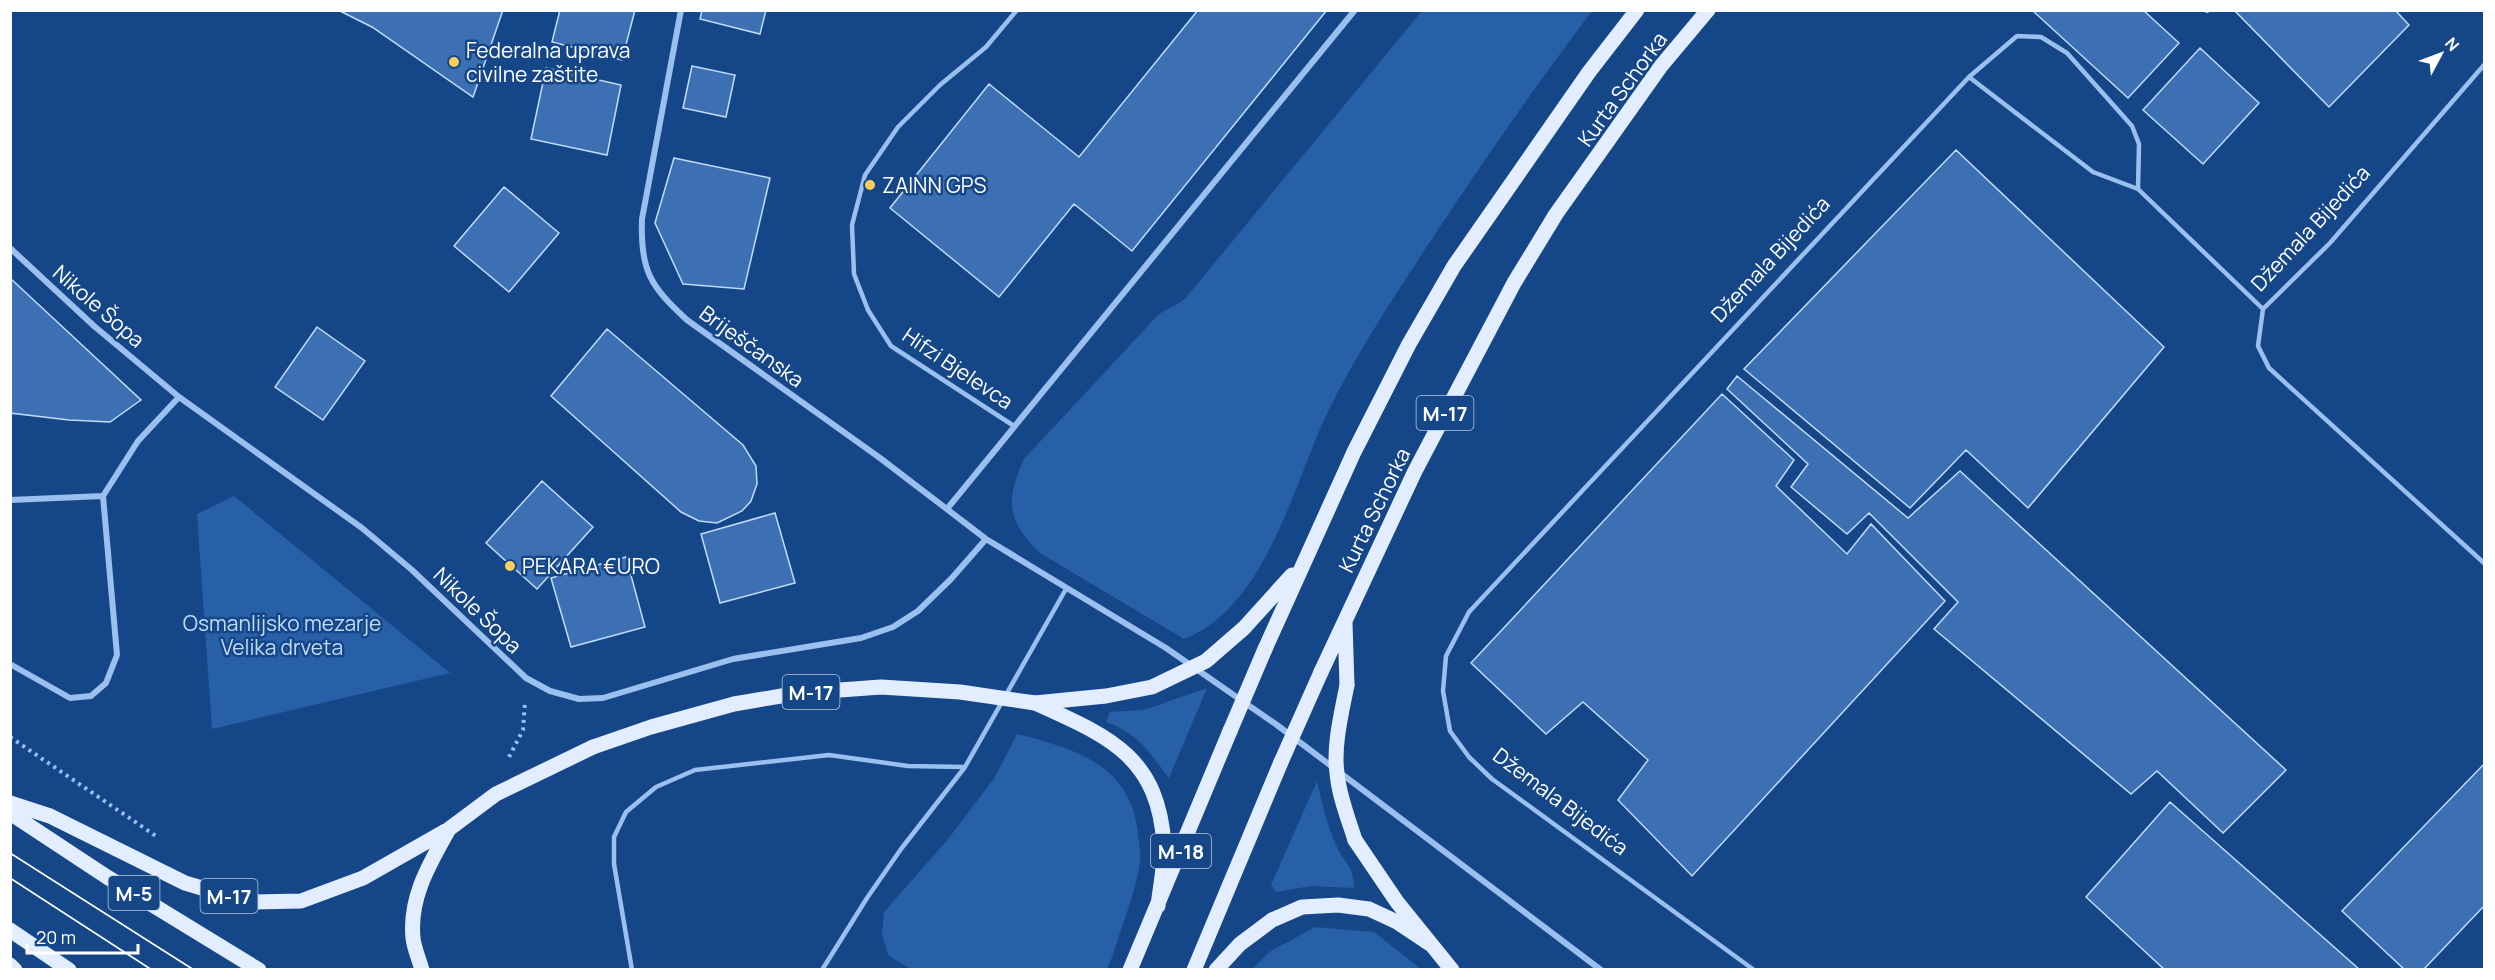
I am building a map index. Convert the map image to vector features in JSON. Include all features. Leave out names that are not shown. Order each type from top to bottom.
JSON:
[{"type":"main road","name":"Kurta Schorka","points":[[1130,969],[1300,567],[1354,452],[1409,344],[1454,266],[1589,72],[1636,10]]},
{"type":"main road","name":"Kurta Schorka","points":[[1194,969],[1345,617],[1415,471],[1514,283],[1556,214],[1661,66],[1708,10]]},
{"type":"main road","name":"M-17","points":[[10,803],[50,816],[185,882],[249,902],[301,901],[363,878],[449,829],[496,794],[593,747],[651,727],[734,704],[799,693],[881,687],[960,692],[1035,703],[1106,696],[1152,687],[1206,661],[1244,628],[1300,567]]},
{"type":"main road","points":[[1345,617],[1347,685],[1336,771],[1344,807],[1355,840],[1397,902],[1452,969]]},
{"type":"main road","points":[[1035,703],[1094,730],[1124,750],[1144,773],[1158,801],[1164,848],[1158,906]]},
{"type":"main road","name":"M-5","points":[[10,813],[154,906],[259,969]]},
{"type":"main road","points":[[422,969],[413,938],[415,904],[424,872],[449,829]]},
{"type":"main road","points":[[1216,969],[1240,944],[1272,920],[1302,907],[1338,905],[1369,909],[1396,922],[1430,944]]},
{"type":"main road","points":[[10,930],[69,969]]},
{"type":"main road","points":[[10,965],[15,969]]},
{"type":"street","name":"Briješčanska","points":[[681,10],[642,219],[641,244],[645,269],[655,288],[687,320],[986,539],[1065,589]]},
{"type":"street","name":"Hifzi Bjelevca","points":[[947,509],[1355,10]]},
{"type":"street","name":"Nikole Šopa","points":[[10,248],[94,326],[179,397],[362,528],[412,570],[526,678],[550,692],[579,699],[603,698],[733,659],[861,638],[893,627],[918,611],[951,579],[986,539]]},
{"type":"street","points":[[10,664],[70,698],[91,696],[106,683],[117,655],[103,496],[138,441],[179,397]]},
{"type":"street","points":[[10,500],[103,496]]},
{"type":"street","points":[[1065,589],[1166,648],[1277,724],[1601,969]]},
{"type":"lane","name":"Hifzi Bjelevca","points":[[1014,426],[891,346],[868,310],[854,274],[852,225],[865,175],[898,127],[940,85],[986,47],[1017,10]]},
{"type":"lane","points":[[1969,77],[2017,36],[2041,37],[2067,53],[2132,126],[2139,144],[2138,189]]},
{"type":"lane","name":"Džemala Bijedića","points":[[1754,969],[1492,779],[1469,757],[1450,731],[1443,691],[1446,656],[1469,612],[1969,77],[2093,172],[2138,189],[2263,309],[2330,243],[2484,65]]},
{"type":"lane","points":[[2263,309],[2258,346],[2270,368],[2484,563]]},
{"type":"lane","points":[[822,969],[894,859],[965,767],[1065,589]]},
{"type":"lane","points":[[632,969],[614,864],[614,837],[626,812],[656,787],[695,770],[829,755],[908,765],[965,767]]},
{"type":"path","points":[[522,781],[509,756],[523,730],[525,702]]},
{"type":"path","points":[[10,737],[160,839]]},
{"type":"green space","points":[[1422,11],[1592,11],[1487,158],[1367,340],[1328,412],[1282,523],[1251,580],[1232,605],[1210,625],[1184,639],[1040,553],[1015,520],[1012,499],[1018,474],[1024,459],[1159,314],[1184,300]]},
{"type":"green space","name":"Osmanlijsko mezarje Velika drveta","points":[[234,496],[450,673],[212,729],[197,514]]},
{"type":"green space","points":[[1207,688],[1169,778],[1135,738],[1106,722],[1110,712],[1144,710]]},
{"type":"green space","points":[[1017,734],[1060,746],[1097,764],[1112,776],[1124,791],[1133,811],[1140,861],[1136,884],[1107,969],[911,969],[889,956],[882,935],[884,912],[949,838],[995,777]]},
{"type":"green space","points":[[1317,781],[1330,829],[1339,852],[1350,868],[1354,888],[1311,886],[1276,892],[1271,885]]},
{"type":"green space","points":[[1315,927],[1374,932],[1421,969],[1252,969],[1271,951]]},
{"type":"building","name":"Federalna uprava civilne zaštite","points":[[338,10],[503,10],[473,97],[372,27]]},
{"type":"building","points":[[560,10],[635,10],[622,60],[552,42]]},
{"type":"building","points":[[702,10],[766,10],[760,34],[700,19]]},
{"type":"building","points":[[1198,10],[1327,10],[1132,251],[1074,204],[999,297],[890,208],[989,84],[1079,157]]},
{"type":"building","points":[[2143,10],[2179,43],[2128,98],[2033,11]]},
{"type":"building","points":[[2234,10],[2395,10],[2409,25],[2329,107]]},
{"type":"building","points":[[2200,48],[2259,103],[2203,164],[2143,110]]},
{"type":"building","points":[[692,66],[735,75],[726,117],[683,108]]},
{"type":"building","points":[[546,68],[621,85],[607,155],[531,139]]},
{"type":"building","points":[[1956,150],[2164,347],[2028,508],[1966,450],[1910,508],[1744,369]]},
{"type":"building","points":[[674,158],[770,178],[744,289],[683,284],[655,223]]},
{"type":"building","points":[[504,187],[559,233],[509,292],[454,246]]},
{"type":"building","points":[[10,278],[141,400],[110,422],[10,413]]},
{"type":"building","points":[[317,327],[365,361],[323,420],[275,387]]},
{"type":"building","points":[[607,329],[743,445],[756,466],[757,484],[751,501],[742,511],[717,523],[699,521],[681,512],[551,396]]},
{"type":"building","points":[[1737,376],[1908,518],[1960,471],[2286,770],[2223,833],[2157,771],[2131,794],[1934,629],[1958,602],[1869,513],[1847,534],[1791,487],[1808,464],[1727,389]]},
{"type":"building","points":[[1722,394],[1794,460],[1776,486],[1847,554],[1871,524],[1945,601],[1692,876],[1618,800],[1648,760],[1583,702],[1546,734],[1471,663]]},
{"type":"building","points":[[542,481],[593,527],[537,589],[486,543]]},
{"type":"building","points":[[775,513],[795,583],[720,603],[701,534]]},
{"type":"building","points":[[626,557],[645,627],[571,647],[551,578]]},
{"type":"building","points":[[2484,764],[2484,906],[2423,970],[2405,970],[2342,911]]},
{"type":"building","points":[[2170,802],[2360,970],[2165,970],[2086,897]]},
{"type":"tram line","points":[[10,853],[194,970]]},
{"type":"tram line","points":[[10,878],[152,970]]},
{"type":"place","name":"Federalna uprava civilne zaštite","points":[[454,62]]},
{"type":"place","name":"ZAINN GPS","points":[[870,185]]},
{"type":"place","name":"PEKARA €URO","points":[[510,566]]}]
